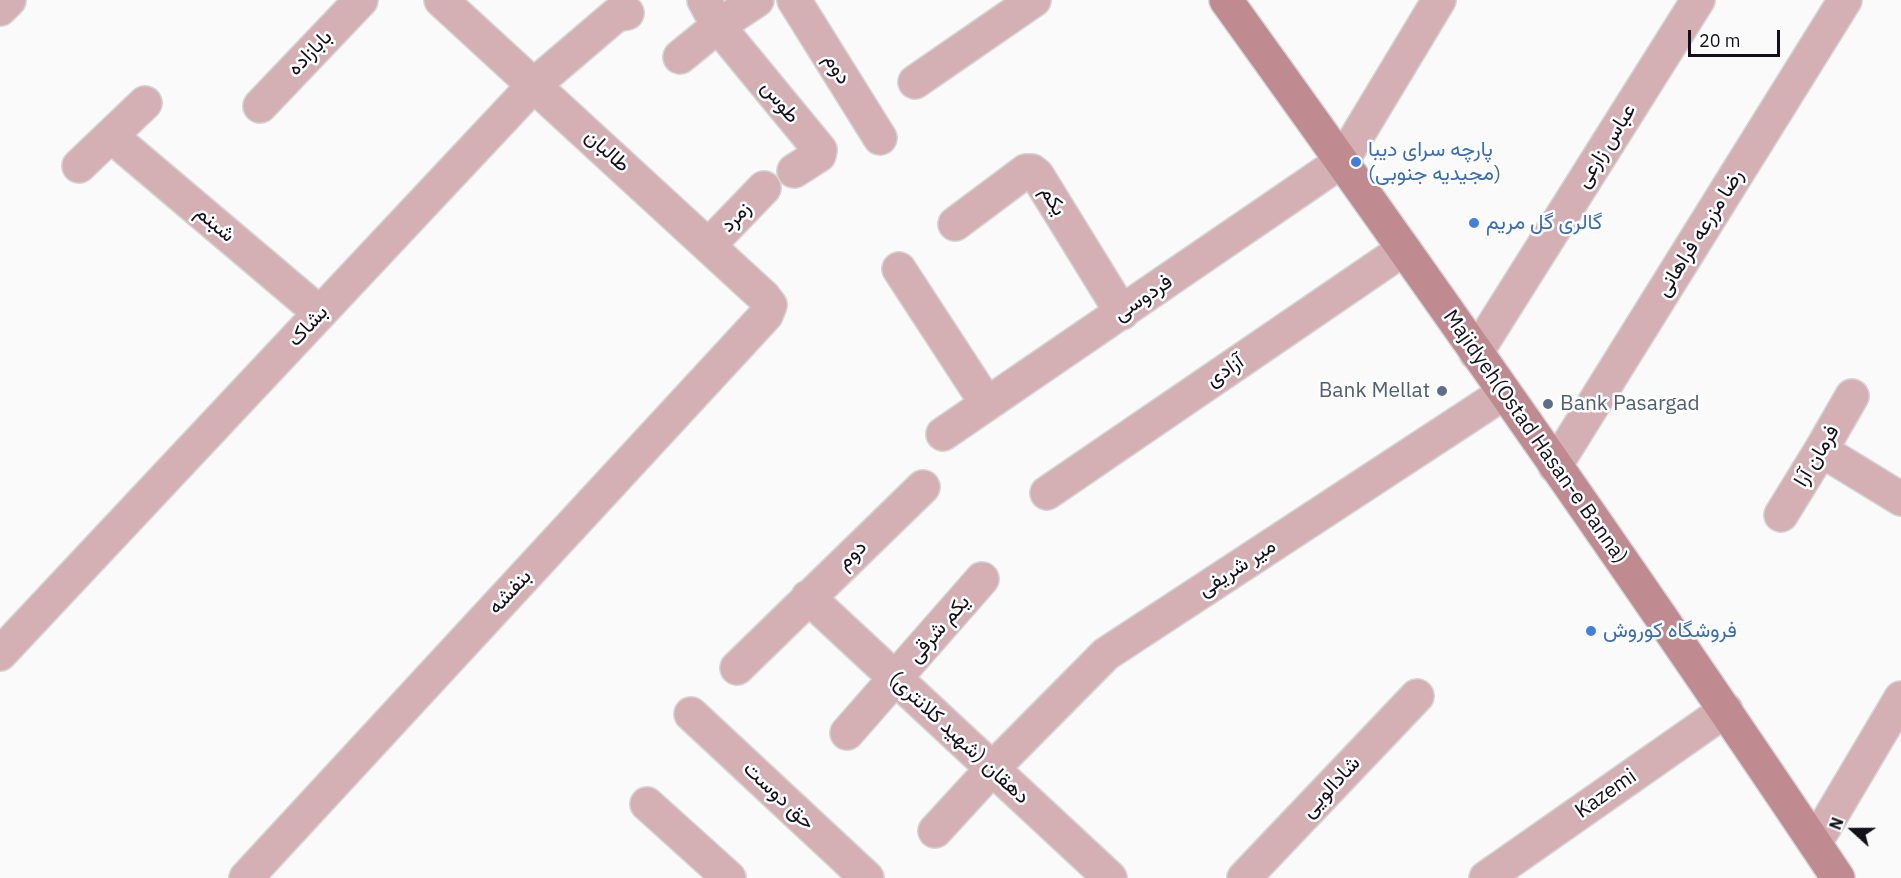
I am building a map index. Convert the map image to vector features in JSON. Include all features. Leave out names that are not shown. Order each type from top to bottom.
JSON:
[{"type":"main road","name":"Majidyeh(Ostad Hasan-e Banna)","points":[[1226,0],[1404,249],[1726,710],[1838,878]]},
{"type":"street","points":[[0,9],[9,0]]},
{"type":"street","name":"بابازاده","points":[[260,106],[361,0]]},
{"type":"street","name":"طالبان","points":[[441,0],[709,245],[770,305]]},
{"type":"street","points":[[680,57],[711,13],[757,0]]},
{"type":"street","name":"دوم","points":[[794,0],[880,138]]},
{"type":"street","points":[[915,82],[1034,0]]},
{"type":"street","points":[[1342,161],[1439,0]]},
{"type":"street","name":"عباس زارعی","points":[[1476,353],[1698,0]]},
{"type":"street","name":"رضا مزرعه فراهانی","points":[[1555,466],[1845,0]]},
{"type":"street","name":"بشاک","points":[[0,654],[534,85],[616,15],[627,13]]},
{"type":"street","name":"طوس","points":[[711,13],[820,150],[819,155],[794,171]]},
{"type":"street","points":[[79,166],[145,103]]},
{"type":"street","name":"شبنم","points":[[111,136],[320,313]]},
{"type":"street","name":"فردوسی","points":[[943,434],[1342,161]]},
{"type":"street","name":"یکم","points":[[955,224],[1026,171],[1032,171],[1037,175],[1122,313]]},
{"type":"street","name":"زمرد","points":[[709,245],[764,188]]},
{"type":"street","name":"آزادی","points":[[1047,493],[1404,249]]},
{"type":"street","points":[[899,269],[987,404]]},
{"type":"street","name":"بنفشه","points":[[246,878],[766,315],[770,305]]},
{"type":"street","name":"میر شریفی","points":[[935,831],[992,769],[1106,654],[1504,393]]},
{"type":"street","name":"فرمان آرا","points":[[1781,515],[1852,396]]},
{"type":"street","points":[[1821,450],[1901,499]]},
{"type":"street","name":"دوم","points":[[737,668],[923,487]]},
{"type":"street","name":"یکم شرقی","points":[[847,733],[982,579]]},
{"type":"street","name":"دهقان (شهید کلانتری)","points":[[808,597],[1110,878]]},
{"type":"street","name":"شادالویی","points":[[1244,878],[1417,696]]},
{"type":"street","points":[[1815,843],[1901,698]]},
{"type":"street","name":"Kazemi","points":[[1486,878],[1726,710]]},
{"type":"street","name":"حق دوست","points":[[691,714],[867,878]]},
{"type":"street","points":[[647,804],[729,878]]},
{"type":"place","name":"پارچه سرای دیبا (مجیدیه جنوبی)","points":[[1356,162]]},
{"type":"place","name":"گالری گل مریم","points":[[1474,223]]},
{"type":"place","name":"Bank Mellat","points":[[1442,391]]},
{"type":"place","name":"Bank Pasargad","points":[[1548,404]]},
{"type":"place","name":"فروشگاه کوروش","points":[[1591,631]]}]
